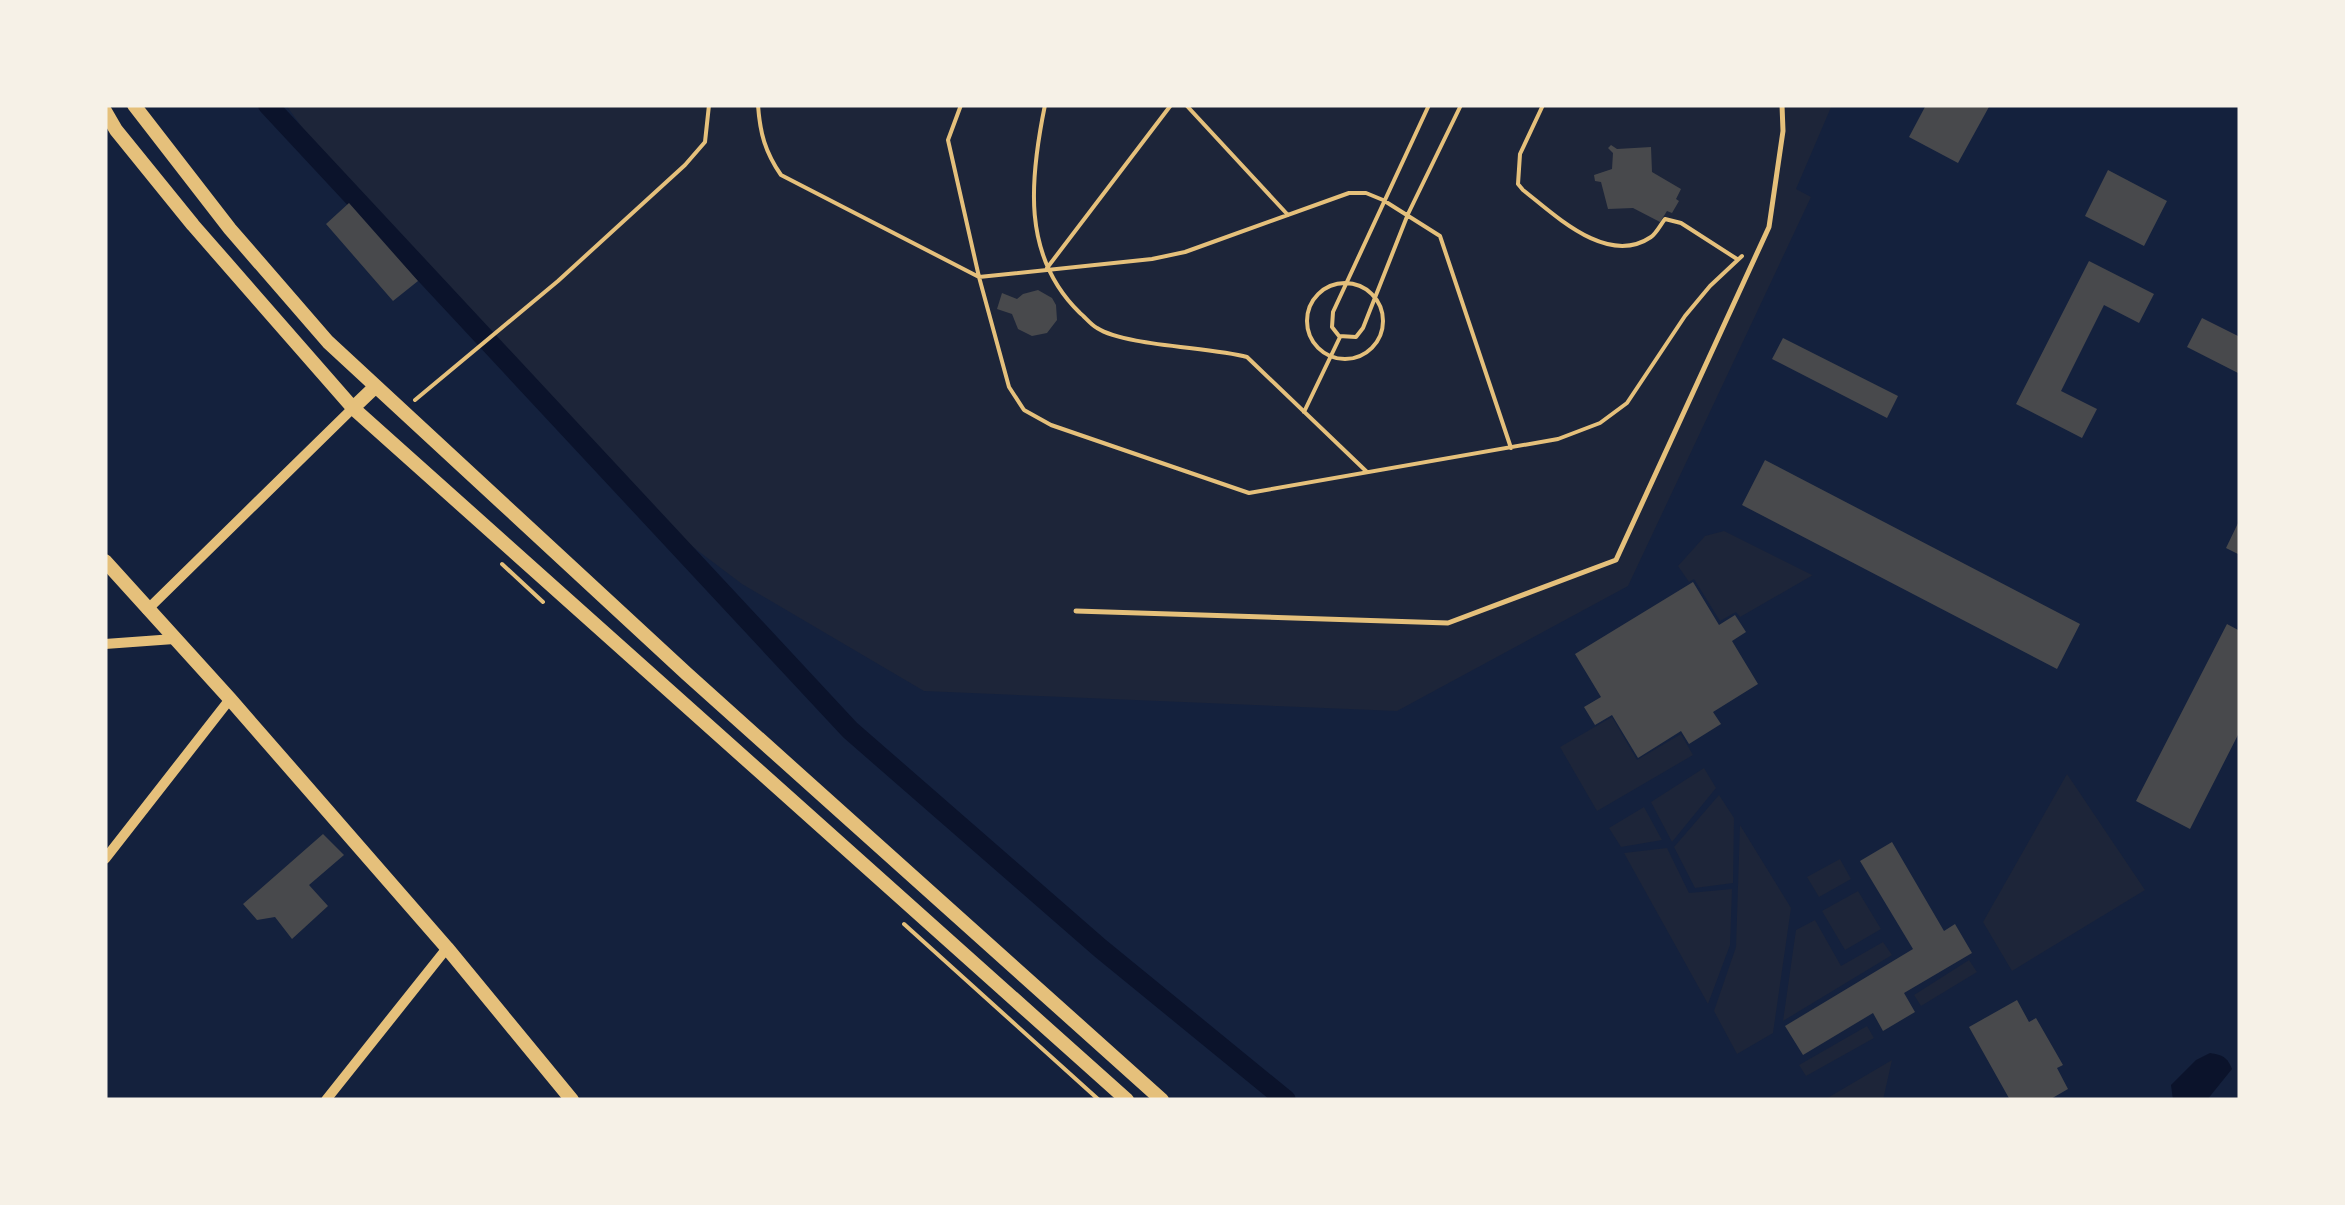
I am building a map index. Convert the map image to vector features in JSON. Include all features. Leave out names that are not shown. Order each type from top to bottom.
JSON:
[{"type":"street","points":[[134,105],[328,342],[687,674],[1162,1100]]},
{"type":"street","points":[[105,111],[193,225],[353,408],[1127,1100]]},
{"type":"street","points":[[148,610],[375,387]]},
{"type":"street","points":[[105,560],[447,948],[572,1100]]},
{"type":"street","points":[[105,644],[174,639]]},
{"type":"street","points":[[105,859],[230,698]]},
{"type":"street","points":[[326,1100],[447,948]]},
{"type":"lane","points":[[1076,611],[1448,623],[1616,560],[1769,227],[1783,131],[1782,105]]},
{"type":"path","points":[[402,412],[558,281],[685,164],[705,142],[709,105]]},
{"type":"path","points":[[758,105],[760,134],[781,176],[979,277],[1152,259],[1186,252],[1349,193],[1366,193],[1383,200],[1440,236],[1511,448]]},
{"type":"path","points":[[961,105],[948,140],[1009,387],[1024,410],[1051,425],[1248,492],[1558,439],[1600,424],[1627,404],[1686,316],[1769,227]]},
{"type":"path","points":[[1044,105],[1034,162],[1033,225],[1047,269],[1065,298],[1097,329],[1246,357],[1369,474]]},
{"type":"path","points":[[1429,105],[1330,320],[1340,337],[1360,333],[1408,214],[1461,105]]},
{"type":"path","points":[[1543,105],[1520,154],[1518,184],[1536,200],[1603,243],[1628,245],[1652,237],[1665,218],[1682,223],[1738,260]]},
{"type":"path","points":[[1047,269],[1179,106],[1288,216]]},
{"type":"path","points":[[1347,284],[1374,295],[1384,318],[1378,342],[1360,357],[1347,360],[1329,356],[1309,334],[1309,308],[1316,296],[1326,288],[1347,284]]},
{"type":"path","points":[[1304,412],[1340,337]]},
{"type":"shaded area","points":[[286,105],[1832,105],[1796,189],[1811,197],[1628,586],[1397,711],[924,691],[742,584],[677,535],[336,175]]},
{"type":"shaded area","points":[[1724,531],[1813,575],[1740,617],[1736,612],[1720,621],[1694,579],[1689,582],[1678,566],[1705,536]]},
{"type":"shaded area","points":[[1612,717],[1637,760],[1681,734],[1693,755],[1597,811],[1560,747]]},
{"type":"shaded area","points":[[1704,768],[1716,788],[1672,842],[1651,802]]},
{"type":"shaded area","points":[[2067,774],[2145,890],[2012,971],[1983,922]]},
{"type":"shaded area","points":[[1719,795],[1734,818],[1733,883],[1695,888],[1674,847]]},
{"type":"shaded area","points":[[1644,807],[1662,840],[1621,847],[1609,828]]},
{"type":"shaded area","points":[[1740,825],[1791,908],[1773,1033],[1737,1054],[1714,1011],[1736,947]]},
{"type":"shaded area","points":[[1667,848],[1689,893],[1732,889],[1730,945],[1708,1004],[1624,853]]},
{"type":"shaded area","points":[[1840,859],[1851,879],[1819,897],[1807,877]]},
{"type":"shaded area","points":[[1858,891],[1881,929],[1845,950],[1822,911]]},
{"type":"shaded area","points":[[1815,920],[1841,966],[1883,942],[1892,955],[1783,1021],[1796,930]]},
{"type":"shaded area","points":[[1969,960],[1977,972],[1921,1006],[1914,995]]},
{"type":"shaded area","points":[[1867,1026],[1874,1038],[1806,1076],[1799,1065]]},
{"type":"shaded area","points":[[2210,1053],[2224,1057],[2232,1069],[2207,1100],[2173,1100],[2171,1085],[2196,1060]]},
{"type":"shaded area","points":[[1892,1060],[1883,1100],[1824,1100]]},
{"type":"building","points":[[1926,105],[1990,105],[1958,163],[1909,137]]},
{"type":"building","points":[[1611,145],[1617,149],[1651,147],[1652,172],[1681,189],[1672,213],[1667,211],[1660,222],[1633,208],[1608,209],[1601,182],[1595,181],[1594,175],[1612,169],[1613,153],[1608,148]]},
{"type":"building","points":[[2108,170],[2167,201],[2144,246],[2085,216]]},
{"type":"building","points":[[349,203],[418,281],[393,301],[326,224]]},
{"type":"building","points":[[2089,261],[2154,294],[2139,323],[2104,305],[2061,391],[2097,409],[2082,438],[2016,404]]},
{"type":"building","points":[[1038,290],[1052,298],[1057,320],[1047,333],[1032,336],[1018,329],[1012,314],[997,309],[1002,293],[1017,299]]},
{"type":"building","points":[[2202,318],[2240,337],[2240,374],[2187,347]]},
{"type":"building","points":[[1783,338],[1898,396],[1887,418],[1772,359]]},
{"type":"building","points":[[1765,460],[2080,624],[2057,669],[1742,505]]},
{"type":"building","points":[[2240,519],[2240,555],[2226,548]]},
{"type":"building","points":[[1693,582],[1719,625],[1735,615],[1746,632],[1732,641],[1758,684],[1713,712],[1721,724],[1689,744],[1681,731],[1638,758],[1612,715],[1595,725],[1584,707],[1601,697],[1575,654]]},
{"type":"building","points":[[2227,624],[2240,631],[2240,731],[2190,829],[2136,801]]},
{"type":"building","points":[[323,834],[344,855],[309,885],[328,906],[292,939],[275,917],[257,920],[243,904]]},
{"type":"building","points":[[1892,842],[1944,931],[1955,924],[1972,953],[1904,993],[1915,1012],[1883,1031],[1873,1013],[1803,1055],[1785,1026],[1913,949],[1860,861]]},
{"type":"building","points":[[2017,1000],[2029,1022],[2036,1018],[2063,1065],[2057,1068],[2068,1089],[2049,1100],[2010,1100],[1969,1027]]},
{"type":"waterway","points":[[268,105],[850,730],[1100,948],[1286,1100]]}]
